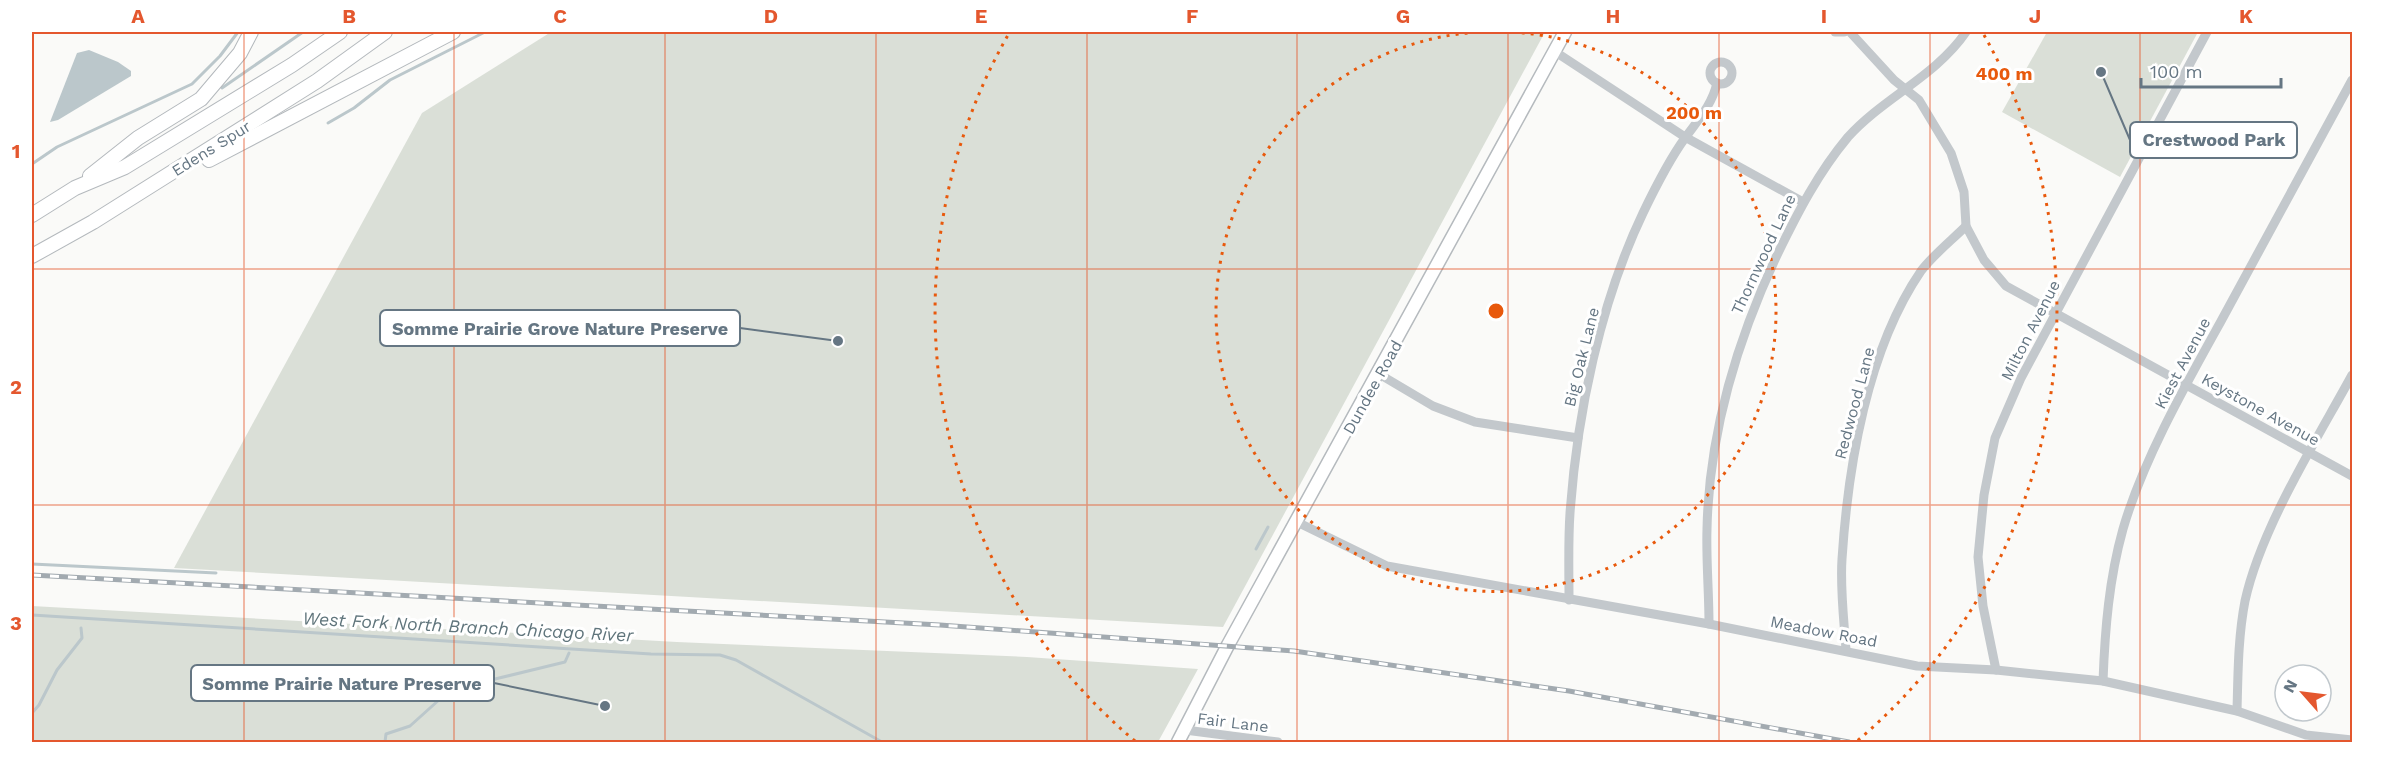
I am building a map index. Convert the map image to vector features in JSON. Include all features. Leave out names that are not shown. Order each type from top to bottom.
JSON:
[{"type":"highway","points":[[75,188],[138,138],[201,99],[240,53],[251,32]]},
{"type":"highway","name":"Edens Spur","points":[[32,215],[75,188],[125,167],[292,65],[340,32]]},
{"type":"highway","name":"Edens Spur","points":[[32,256],[93,222],[316,81],[385,32]]},
{"type":"highway","points":[[93,222],[280,120],[453,32]]},
{"type":"main road","name":"Dundee Road","points":[[1178,742],[1565,32]]},
{"type":"street","points":[[1835,32],[1844,32]]},
{"type":"street","name":"Keystone Avenue","points":[[1850,32],[1919,100],[1951,153],[1964,192],[1966,226],[1984,260],[2006,286],[2054,315],[2352,476]]},
{"type":"street","name":"Thornwood Lane","points":[[1709,624],[1707,528],[1713,455],[1728,381],[1752,307],[1803,202],[1826,164],[1875,110],[1906,89],[1966,32]]},
{"type":"street","name":"Milton Avenue","points":[[1996,670],[1983,606],[1978,557],[1984,495],[1995,438],[2020,378],[2207,32]]},
{"type":"street","points":[[1554,51],[1685,137],[1803,202]]},
{"type":"street","name":"Kiest Avenue","points":[[2103,681],[2106,619],[2124,527],[2140,483],[2186,385],[2352,80]]},
{"type":"street","name":"Big Oak Lane","points":[[1569,600],[1570,514],[1578,438],[1594,358],[1612,296],[1643,214],[1685,137],[1705,112],[1718,84]]},
{"type":"street","name":"Redwood Lane","points":[[1846,650],[1842,561],[1855,447],[1878,362],[1896,317],[1922,270],[1966,226]]},
{"type":"street","points":[[1379,374],[1433,406],[1475,422],[1578,438]]},
{"type":"street","points":[[2236,711],[2239,646],[2245,601],[2265,540],[2352,375]]},
{"type":"street","name":"Meadow Road","points":[[1297,522],[1387,566],[1709,624],[1917,666],[1996,670],[2103,681],[2236,711],[2306,735],[2352,740]]},
{"type":"street","name":"Fair Lane","points":[[1185,730],[1278,742]]},
{"type":"shaded area","points":[[551,32],[1545,32],[1223,627],[174,568],[422,113]]},
{"type":"shaded area","points":[[2047,32],[2198,32],[2120,177],[2002,112]]},
{"type":"shaded area","points":[[89,50],[118,62],[131,71],[131,76],[58,120],[50,122],[77,53]]},
{"type":"shaded area","points":[[32,606],[677,642],[1027,657],[1198,669],[1158,742],[32,742]]},
{"type":"waterway","points":[[32,164],[57,147],[192,84],[220,56],[238,32]]},
{"type":"waterway","points":[[222,88],[303,32]]},
{"type":"waterway","points":[[328,123],[354,108],[390,80],[485,32]]},
{"type":"waterway","points":[[1256,549],[1268,527]]},
{"type":"waterway","points":[[32,564],[216,573]]},
{"type":"waterway","name":"West Fork North Branch Chicago River","points":[[32,615],[651,654],[720,655],[736,660],[882,742]]},
{"type":"waterway","points":[[32,713],[39,705],[57,670],[82,638],[81,628]]},
{"type":"waterway","points":[[385,742],[386,734],[410,726],[440,699],[495,679],[565,662],[569,653]]},
{"type":"railway","points":[[32,575],[940,625],[1294,651],[1569,691],[1849,742]]},
{"type":"place","name":"Crestwood Park","points":[[2101,72]]},
{"type":"place","name":"Somme Prairie Grove Nature Preserve","points":[[838,341]]},
{"type":"place","name":"Somme Prairie Nature Preserve","points":[[605,706]]}]
